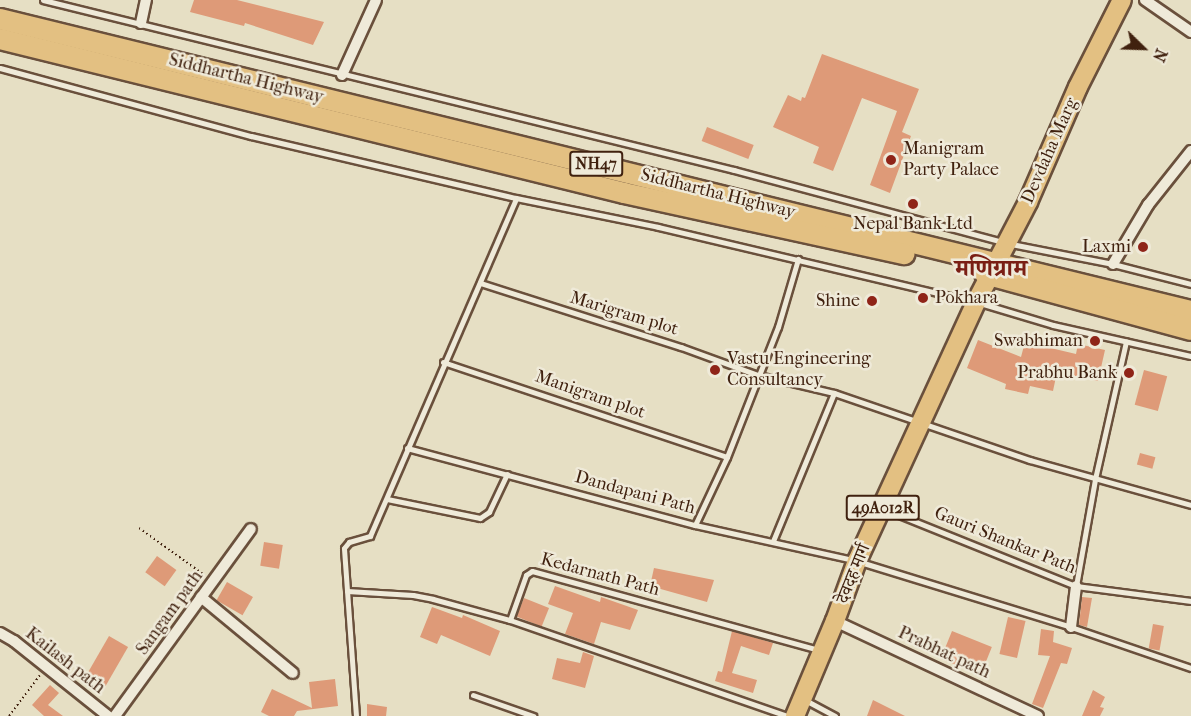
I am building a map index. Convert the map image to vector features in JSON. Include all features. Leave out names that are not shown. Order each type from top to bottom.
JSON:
[{"type":"highway","name":"Siddhartha Highway","points":[[0,19],[991,269],[1191,330]]},
{"type":"highway","name":"Siddhartha Highway","points":[[0,39],[613,190],[1191,311]]},
{"type":"main road","name":"Devdaha Marg","points":[[976,302],[1056,142],[1078,87],[1122,0]]},
{"type":"main road","name":"देवदह मार्ग","points":[[795,716],[823,652],[857,561],[976,302]]},
{"type":"street","points":[[141,23],[146,0]]},
{"type":"street","points":[[342,75],[376,0]]},
{"type":"street","points":[[1145,0],[1191,32]]},
{"type":"street","points":[[1113,264],[1148,206],[1191,151]]},
{"type":"street","name":"Sangam path","points":[[116,716],[251,529]]},
{"type":"street","points":[[1071,627],[1076,586]]},
{"type":"street","points":[[201,597],[293,673]]},
{"type":"street","name":"Prabhat path","points":[[835,621],[1038,716]]},
{"type":"street","name":"Kailash path","points":[[0,633],[108,716]]},
{"type":"lane","points":[[43,0],[734,170],[1006,243],[1113,264],[1191,284]]},
{"type":"lane","points":[[0,68],[251,136],[516,198],[798,259],[976,302],[1053,325],[1191,356]]},
{"type":"lane","points":[[356,716],[344,548],[349,542],[370,536],[443,362],[516,198]]},
{"type":"lane","points":[[695,525],[727,457],[778,327],[798,259]]},
{"type":"lane","name":"Marigram plot","points":[[480,283],[681,347],[758,375],[834,393],[921,424],[1095,479],[1191,505]]},
{"type":"lane","points":[[1076,586],[1095,479],[1126,341]]},
{"type":"lane","name":"Manigram plot","points":[[443,362],[727,457]]},
{"type":"lane","points":[[773,541],[834,393]]},
{"type":"lane","name":"Dandapani Path","points":[[407,448],[695,525],[857,561],[1071,627],[1191,668]]},
{"type":"lane","points":[[387,499],[480,518],[489,512],[507,474]]},
{"type":"lane","name":"Gauri Shankar Path","points":[[882,509],[1076,586],[1191,601]]},
{"type":"lane","name":"Kedarnath Path","points":[[510,621],[526,575],[532,571],[823,652]]},
{"type":"lane","points":[[347,591],[413,595],[510,621],[787,716]]},
{"type":"lane","points":[[473,695],[533,716]]},
{"type":"lane","points":[[802,699],[835,716]]},
{"type":"path","points":[[139,528],[213,581]]},
{"type":"path","points":[[9,716],[46,667]]},
{"type":"building","points":[[194,0],[237,0],[324,22],[313,45],[245,23],[244,26],[190,12]]},
{"type":"building","points":[[822,54],[919,89],[902,132],[911,136],[890,193],[870,185],[897,111],[862,98],[833,171],[813,163],[819,147],[773,127],[788,95],[801,101],[802,97],[805,98]]},
{"type":"building","points":[[707,127],[754,145],[748,159],[702,141]]},
{"type":"building","points":[[978,340],[1021,357],[1025,342],[1076,354],[1078,344],[1105,350],[1098,381],[1057,372],[1053,391],[1030,386],[1028,394],[1005,389],[1006,384],[967,368]]},
{"type":"building","points":[[1144,370],[1167,376],[1158,411],[1135,405]]},
{"type":"building","points":[[1140,453],[1155,457],[1152,469],[1137,465]]},
{"type":"building","points":[[264,542],[283,545],[279,569],[260,566]]},
{"type":"building","points":[[157,556],[176,570],[165,586],[145,572]]},
{"type":"building","points":[[654,568],[714,580],[707,602],[650,586]]},
{"type":"building","points":[[227,582],[253,597],[242,615],[216,600]]},
{"type":"building","points":[[555,586],[600,602],[601,597],[638,610],[630,630],[601,622],[594,644],[565,634],[573,613],[548,604]]},
{"type":"building","points":[[1082,597],[1092,598],[1087,627],[1079,625]]},
{"type":"building","points":[[524,598],[549,608],[542,627],[517,617]]},
{"type":"building","points":[[432,607],[462,618],[463,615],[500,631],[490,656],[441,635],[437,644],[420,637]]},
{"type":"building","points":[[1008,617],[1026,621],[1017,658],[999,654]]},
{"type":"building","points":[[1153,624],[1164,626],[1159,651],[1149,649]]},
{"type":"building","points":[[1041,629],[1054,631],[1053,642],[1072,648],[1067,664],[1061,663],[1043,708],[1032,704],[1050,656],[1038,655]]},
{"type":"building","points":[[732,631],[773,643],[769,655],[741,646],[732,673],[757,680],[753,693],[715,681],[718,671],[722,672]]},
{"type":"building","points":[[952,631],[992,647],[981,675],[941,659]]},
{"type":"building","points":[[109,636],[128,647],[106,686],[86,675]]},
{"type":"building","points":[[583,652],[594,656],[585,688],[552,679],[557,658],[580,663]]},
{"type":"building","points":[[335,679],[338,706],[297,711],[294,716],[269,716],[261,712],[272,689],[312,708],[309,682]]},
{"type":"building","points":[[50,685],[59,693],[48,705],[63,716],[44,716],[32,705]]},
{"type":"building","points":[[1093,690],[1105,697],[1100,707],[1104,708],[1100,716],[1082,716]]},
{"type":"building","points":[[873,700],[905,716],[867,716]]},
{"type":"building","points":[[367,704],[387,707],[386,716],[367,716]]},
{"type":"place","name":"Manigram Party Palace","points":[[891,160]]},
{"type":"place","name":"Nepal Bank Ltd","points":[[913,204]]},
{"type":"place","name":"Laxmi","points":[[1143,247]]},
{"type":"place","name":"Pokhara","points":[[923,298]]},
{"type":"place","name":"Shine","points":[[872,301]]},
{"type":"place","name":"Swabhiman","points":[[1095,341]]},
{"type":"place","name":"Vastu Engineering Consultancy","points":[[715,370]]},
{"type":"place","name":"Prabhu Bank","points":[[1129,373]]},
{"type":"district","name":"मणिग्राम","points":[[991,269]]}]
